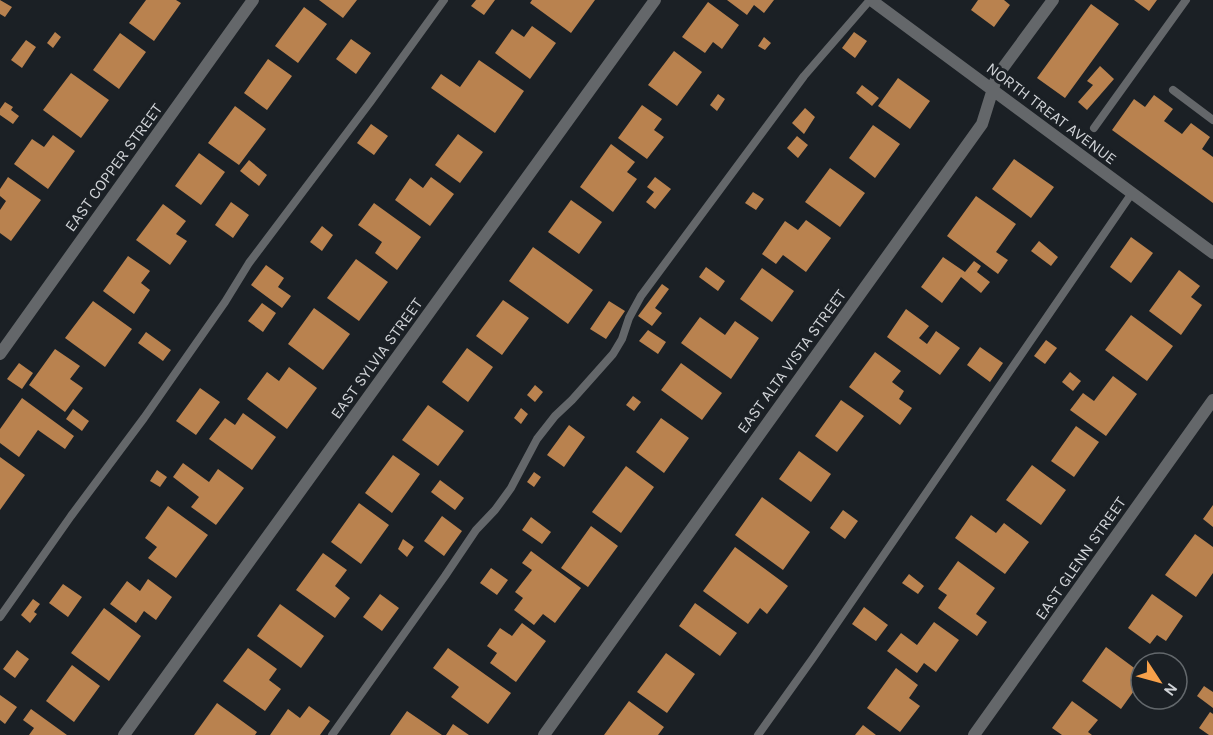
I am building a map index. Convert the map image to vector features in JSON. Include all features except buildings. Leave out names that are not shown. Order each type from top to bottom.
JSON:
[{"type":"street","name":"EAST COPPER STREET","points":[[0,354],[253,0]]},
{"type":"street","name":"EAST SYLVIA STREET","points":[[124,735],[655,0]]},
{"type":"street","name":"NORTH TREAT AVENUE","points":[[871,0],[1213,254]]},
{"type":"street","name":"EAST ALTA VISTA STREET","points":[[543,735],[982,124],[997,76],[1053,0]]},
{"type":"street","name":"EAST GLENN STREET","points":[[974,735],[1213,400]]},
{"type":"lane","points":[[0,617],[144,418],[249,263],[444,0]]},
{"type":"lane","points":[[332,735],[446,576],[476,530],[511,488],[537,439],[555,416],[613,354],[622,339],[628,318],[641,296],[804,76],[871,0]]},
{"type":"lane","points":[[1094,128],[1186,0]]},
{"type":"lane","points":[[1173,90],[1213,120]]},
{"type":"lane","points":[[758,735],[1132,193]]}]
